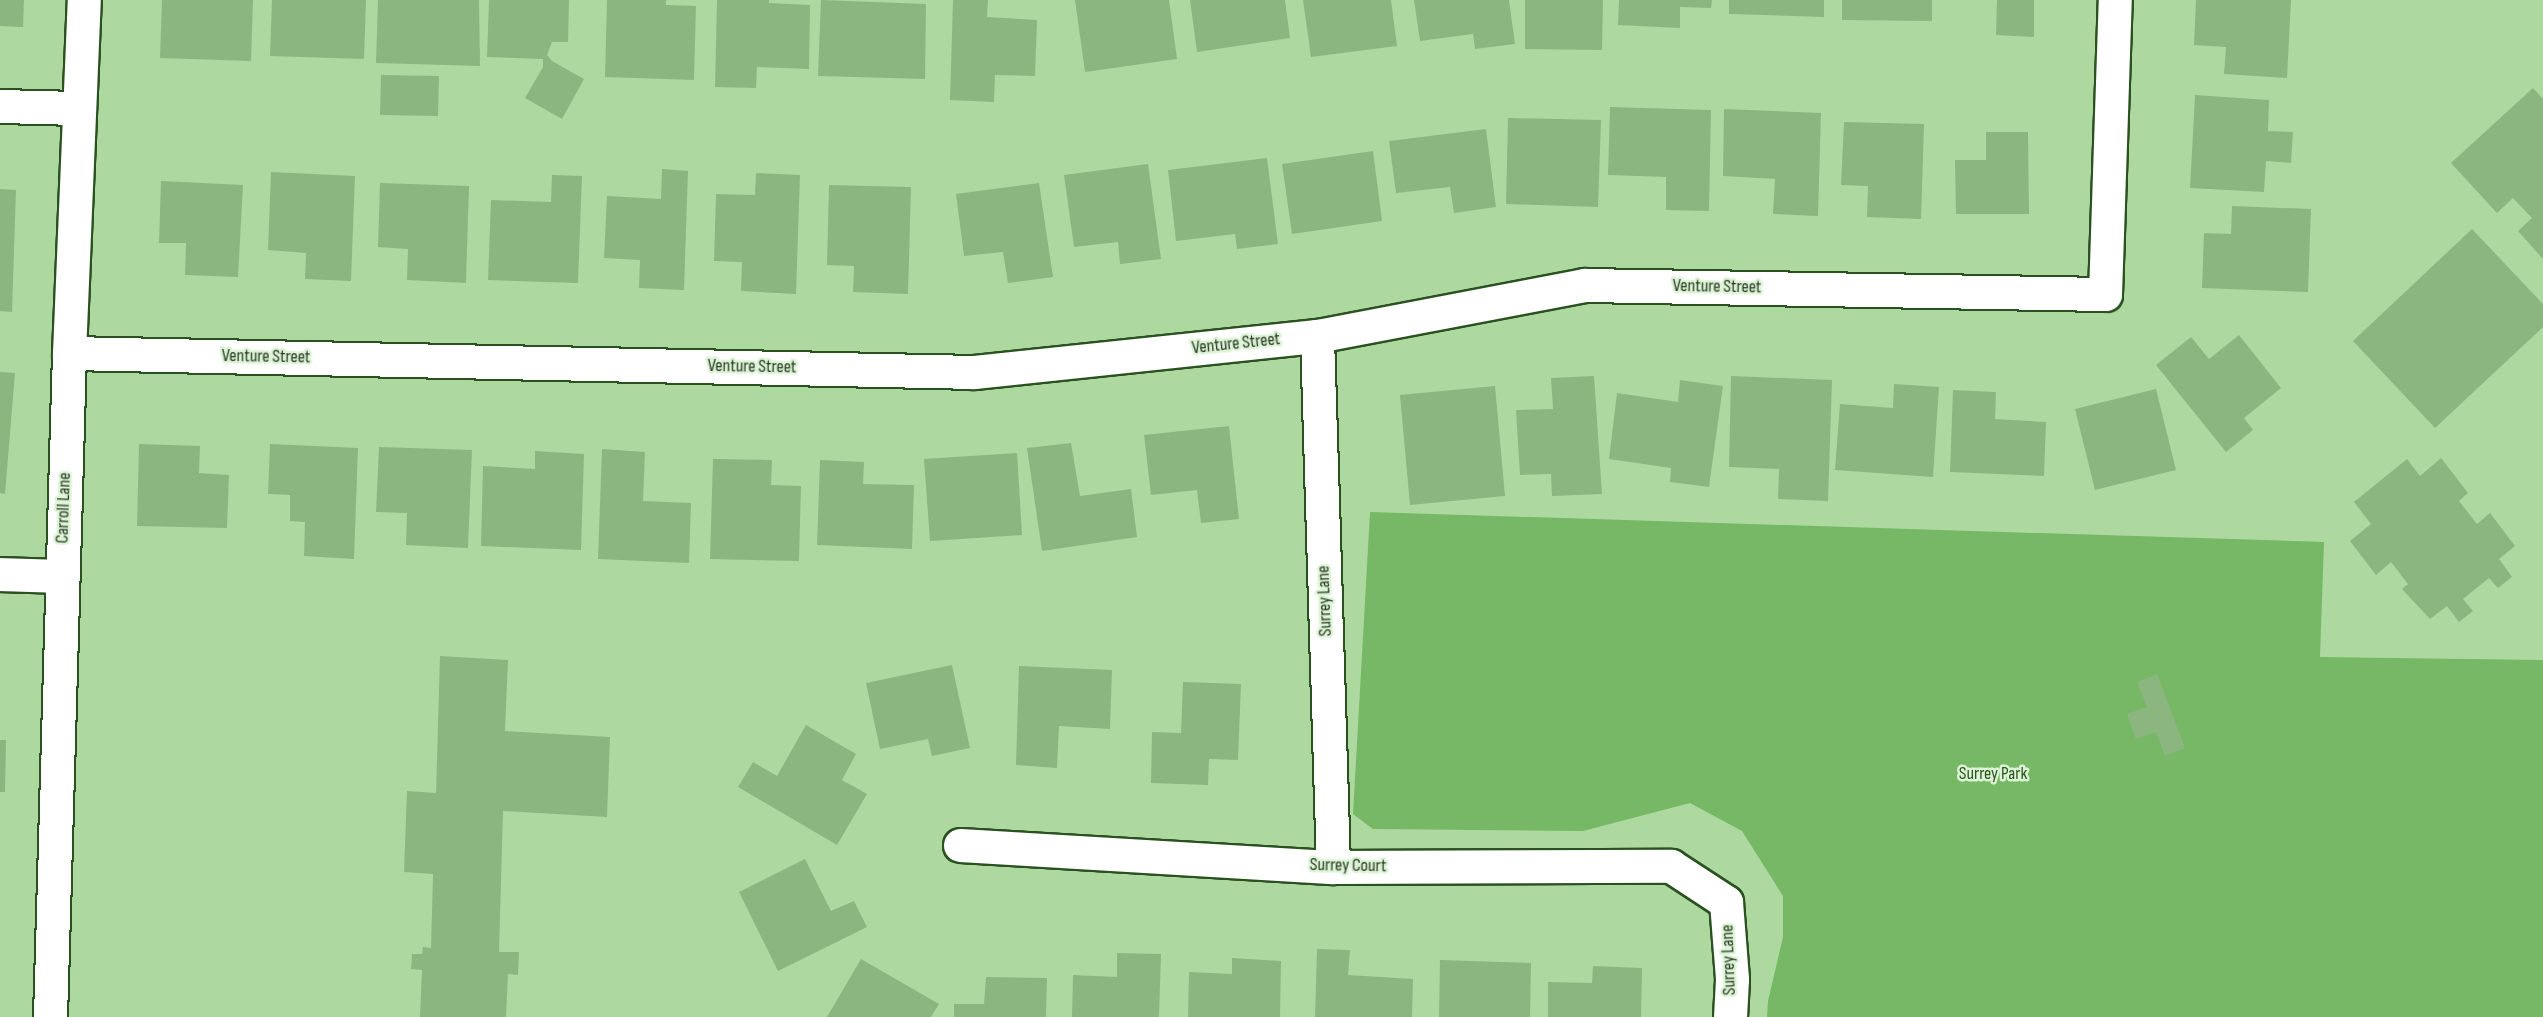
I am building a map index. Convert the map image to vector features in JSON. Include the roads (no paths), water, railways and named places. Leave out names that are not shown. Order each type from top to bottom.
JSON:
[{"type":"street","name":"Carroll Lane","points":[[50,1017],[69,353],[84,0]]},
{"type":"street","name":"Venture Street","points":[[69,353],[974,372],[1317,336],[1584,285],[2105,294],[2115,0]]},
{"type":"street","points":[[0,106],[79,108]]},
{"type":"street","name":"Surrey Lane","points":[[1317,336],[1333,867]]},
{"type":"street","points":[[0,574],[62,576]]},
{"type":"street","name":"Surrey Court","points":[[960,845],[1333,867],[1671,866],[1726,902]]},
{"type":"street","name":"Surrey Lane","points":[[1726,902],[1732,979],[1730,1017]]},
{"type":"park label","name":"Surrey Park","points":[[1993,774]]}]
